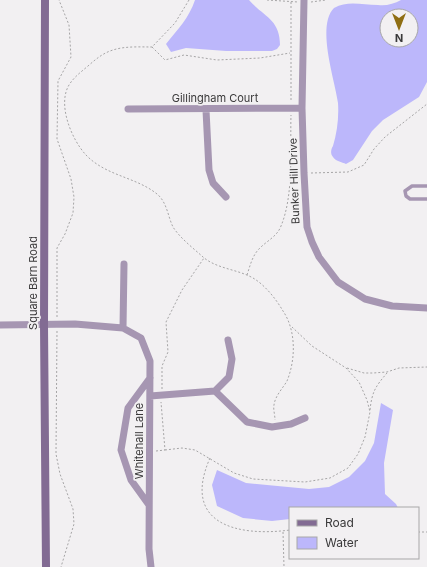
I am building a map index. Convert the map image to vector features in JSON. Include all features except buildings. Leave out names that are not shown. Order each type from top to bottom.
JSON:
[{"type":"street","name":"Square Barn Road","points":[[45,0],[44,325],[46,567]]},
{"type":"street","name":"Bunker Hill Drive","points":[[304,0],[302,108],[307,227],[319,257],[338,282],[358,295],[377,303],[410,308],[427,308]]},
{"type":"street","name":"Gillingham Court","points":[[128,109],[206,110],[302,108]]},
{"type":"street","points":[[206,110],[209,170],[214,183],[226,196]]},
{"type":"street","points":[[123,328],[124,264]]},
{"type":"street","name":"Whitehall Lane","points":[[0,325],[57,325],[123,328],[141,338],[150,361],[150,567]]},
{"type":"street","points":[[150,396],[215,391],[229,376],[232,359],[228,340]]},
{"type":"street","name":"Whitehall Lane","points":[[149,505],[131,480],[121,450],[128,408],[150,378]]},
{"type":"street","points":[[215,391],[247,422],[276,427],[291,424],[305,418]]},
{"type":"lane","points":[[427,186],[412,186],[405,191],[406,196],[410,199],[427,199]]},
{"type":"path","points":[[59,0],[69,25],[71,57],[58,81],[57,139],[71,179],[74,197],[73,214],[65,234],[57,248],[56,454],[60,474],[73,509],[74,524],[61,567]]},
{"type":"path","points":[[188,0],[175,23],[152,47],[114,50],[100,56],[83,70],[68,87],[65,104],[67,120],[73,136],[86,155],[104,169],[141,185],[158,195],[166,207],[174,227],[204,258],[216,265],[253,278],[267,290],[283,311],[292,327],[317,350],[346,368],[359,382],[368,400],[370,412]]},
{"type":"path","points":[[247,276],[252,260],[258,250],[276,235],[281,227],[286,210],[290,171],[291,2],[266,0]]},
{"type":"path","points":[[152,47],[165,60],[184,55],[217,60],[260,58],[291,53]]},
{"type":"path","points":[[290,171],[304,173],[348,172],[364,165],[374,149],[385,137],[427,104]]},
{"type":"path","points":[[165,450],[161,403],[162,366],[168,352],[166,322],[182,290],[204,258]]},
{"type":"path","points":[[276,427],[274,404],[287,380],[291,362],[293,339],[292,327]]},
{"type":"path","points":[[346,368],[364,373],[387,372],[399,368],[427,367]]},
{"type":"path","points":[[150,453],[182,448],[196,450],[234,473],[253,479],[305,482],[330,478],[348,468],[358,454],[365,437],[372,394],[375,387],[387,372]]},
{"type":"path","points":[[210,458],[203,473],[202,498],[207,510],[215,520],[226,526],[244,530],[289,530]]},
{"type":"path","points":[[283,531],[284,567]]},
{"type":"water","points":[[195,0],[249,0],[274,24],[279,36],[280,45],[277,49],[272,51],[226,51],[186,48],[171,52],[166,44],[186,18]]},
{"type":"water","points":[[401,0],[427,0],[427,82],[419,97],[383,120],[372,131],[353,160],[346,164],[335,160],[331,153],[337,130],[338,103],[328,54],[327,27],[329,16],[334,8],[345,4],[390,4]]},
{"type":"water","points":[[381,403],[393,410],[384,463],[385,494],[398,507],[289,507],[289,519],[272,521],[243,518],[217,506],[212,485],[217,470],[246,483],[309,489],[329,487],[349,477],[365,461],[374,443]]}]
